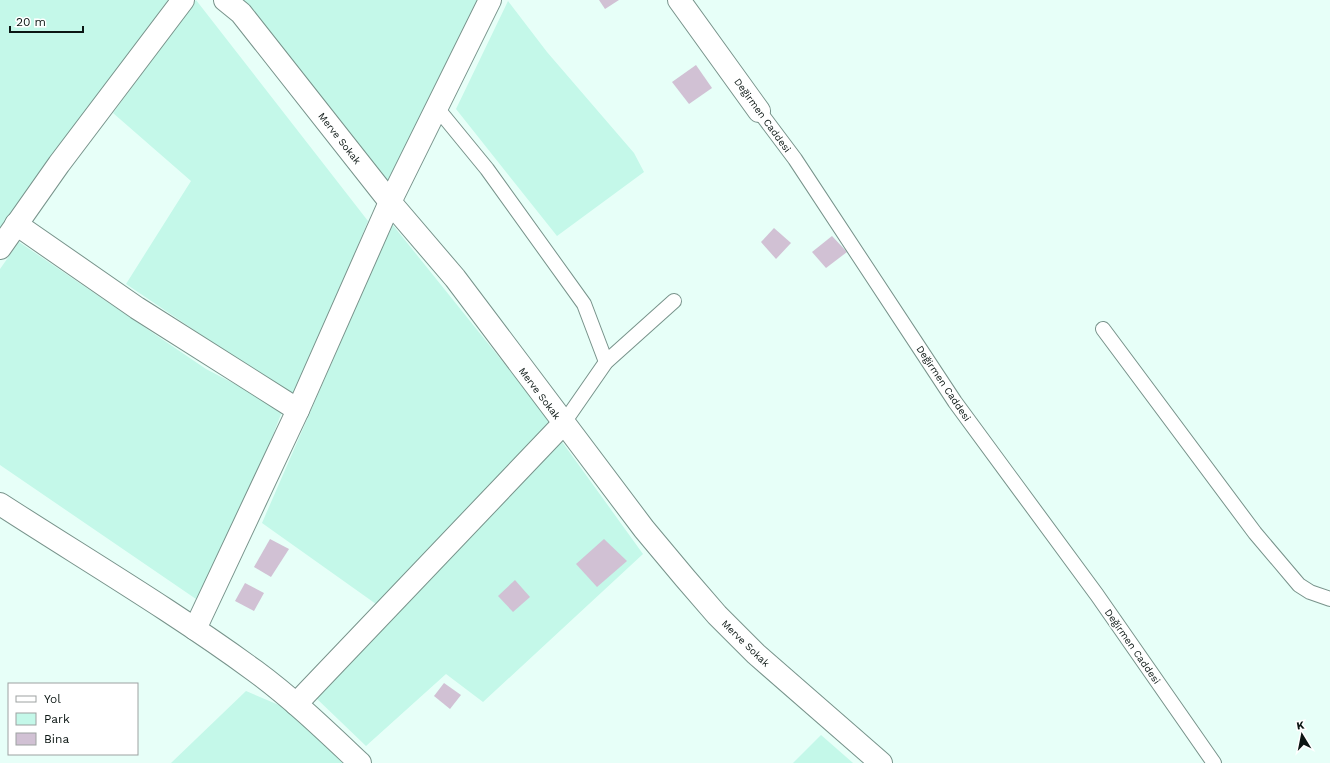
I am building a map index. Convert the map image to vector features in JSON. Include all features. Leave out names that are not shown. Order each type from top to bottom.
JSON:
[{"type":"street","points":[[0,248],[59,164],[183,0]]},
{"type":"street","name":"Merve Sokak","points":[[225,0],[245,18],[390,202],[455,278],[563,424],[644,529],[717,615],[756,654],[880,763]]},
{"type":"street","points":[[195,629],[298,410],[390,202],[490,0]]},
{"type":"street","name":"Değirmen Caddesi","points":[[679,0],[759,111]]},
{"type":"street","points":[[16,224],[137,308],[298,410]]},
{"type":"street","points":[[296,704],[563,424]]},
{"type":"street","points":[[0,504],[195,629],[256,672],[296,704],[360,763]]},
{"type":"lane","points":[[437,108],[487,169],[584,304],[606,362]]},
{"type":"lane","name":"Değirmen Caddesi","points":[[759,111],[800,165],[955,402],[1097,595],[1214,763]]},
{"type":"lane","points":[[563,424],[606,362],[674,302]]},
{"type":"lane","points":[[1103,329],[1255,533],[1299,585],[1310,592],[1330,600]]},
{"type":"green space","points":[[0,0],[168,0],[0,231]]},
{"type":"green space","points":[[196,0],[368,221],[295,398],[126,284],[191,181],[113,113]]},
{"type":"green space","points":[[238,0],[480,0],[387,187]]},
{"type":"green space","points":[[508,1],[547,52],[634,153],[644,172],[557,236],[456,109]]},
{"type":"green space","points":[[392,224],[552,423],[376,604],[262,523]]},
{"type":"green space","points":[[19,242],[206,369],[283,409],[244,510],[196,599],[0,465],[0,269]]},
{"type":"green space","points":[[560,439],[643,554],[483,702],[446,674],[366,746],[315,697]]},
{"type":"green space","points":[[246,691],[286,708],[343,763],[171,763]]},
{"type":"green space","points":[[821,735],[853,763],[793,763]]},
{"type":"building","points":[[599,0],[619,0],[605,9]]},
{"type":"building","points":[[696,65],[712,88],[689,104],[672,82]]},
{"type":"building","points":[[774,228],[791,243],[776,259],[761,242]]},
{"type":"building","points":[[832,236],[847,252],[826,268],[812,252]]},
{"type":"building","points":[[270,539],[289,549],[271,577],[254,567]]},
{"type":"building","points":[[604,539],[627,561],[597,587],[576,564]]},
{"type":"building","points":[[515,580],[530,597],[513,612],[498,596]]},
{"type":"building","points":[[245,583],[264,593],[254,611],[235,601]]},
{"type":"building","points":[[444,683],[461,695],[450,709],[434,696]]}]
